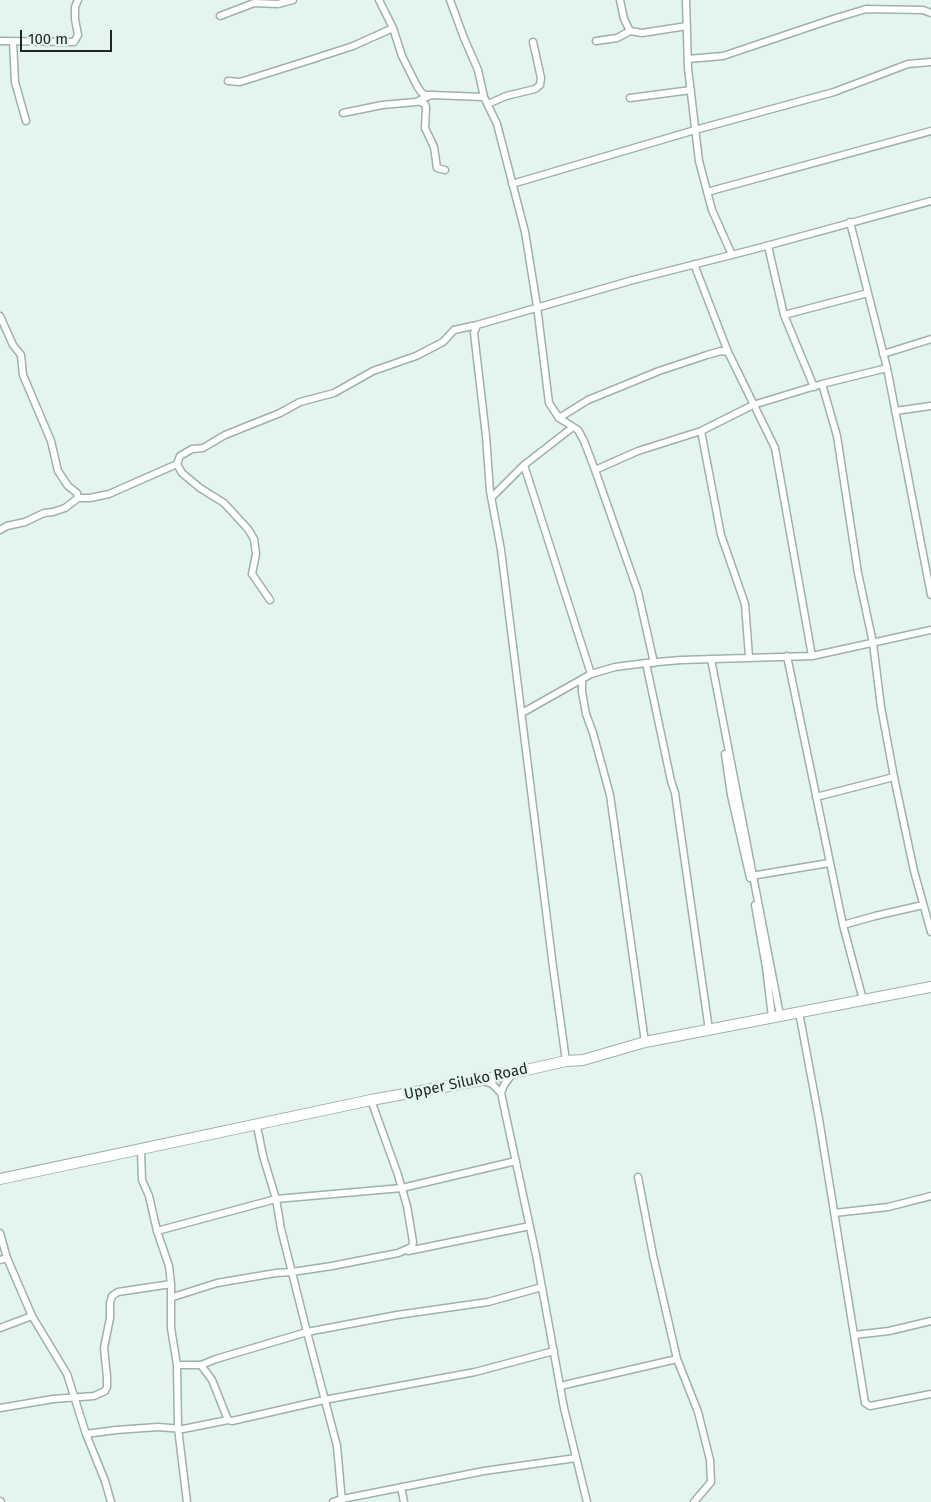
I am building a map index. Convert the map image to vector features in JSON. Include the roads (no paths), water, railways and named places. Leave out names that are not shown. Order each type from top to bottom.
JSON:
[{"type":"main road","name":"Upper Siluko Road","points":[[0,1179],[141,1151],[371,1100],[482,1080],[566,1061],[583,1060],[646,1042],[931,987]]},
{"type":"street","points":[[0,41],[74,42],[78,35],[75,7],[78,0]]},
{"type":"street","points":[[220,16],[254,3],[278,4],[293,0]]},
{"type":"street","points":[[379,0],[393,28],[402,56],[417,86],[425,95],[484,97]]},
{"type":"street","points":[[450,0],[478,70],[484,97],[497,124],[525,232],[537,306],[549,403],[559,418],[578,430],[584,441],[638,592],[654,663]]},
{"type":"street","points":[[620,0],[624,19],[630,31]]},
{"type":"street","points":[[686,0],[690,90],[699,161],[712,210],[732,255]]},
{"type":"street","points":[[688,59],[723,56],[833,18],[866,9],[923,10],[931,14]]},
{"type":"street","points":[[596,41],[617,38],[630,31],[642,33],[687,26]]},
{"type":"street","points":[[228,81],[240,82],[310,60],[353,46],[393,28]]},
{"type":"street","points":[[13,42],[15,82],[26,121]]},
{"type":"street","points":[[488,104],[506,96],[534,89],[540,85],[541,78],[533,42]]},
{"type":"street","points":[[512,184],[695,130],[834,92],[908,64],[931,62]]},
{"type":"street","points":[[630,98],[690,90]]},
{"type":"street","points":[[343,113],[382,105],[418,101],[431,95]]},
{"type":"street","points":[[418,101],[425,104],[426,107],[425,128],[434,147],[437,168],[444,170]]},
{"type":"street","points":[[707,192],[931,130]]},
{"type":"street","points":[[270,600],[252,574],[256,554],[254,539],[248,529],[224,503],[200,488],[182,473],[178,464],[180,456],[192,449],[203,448],[225,435],[280,413],[300,402],[334,393],[373,371],[416,356],[442,342],[454,330],[931,201]]},
{"type":"street","points":[[850,222],[887,368],[931,595]]},
{"type":"street","points":[[768,246],[784,315],[814,387]]},
{"type":"street","points":[[694,264],[728,352],[775,448],[812,656]]},
{"type":"street","points":[[784,315],[868,293]]},
{"type":"street","points":[[0,316],[13,345],[21,355],[23,375],[50,441],[58,471],[68,486],[77,494],[78,498]]},
{"type":"street","points":[[477,325],[474,333],[491,498],[522,713],[566,1061]]},
{"type":"street","points":[[883,354],[931,339]]},
{"type":"street","points":[[559,418],[588,400],[659,371],[721,351],[728,352]]},
{"type":"street","points":[[595,470],[638,451],[701,431],[754,405],[822,384],[887,368]]},
{"type":"street","points":[[822,384],[837,436],[858,573],[873,643],[881,707],[894,777],[923,905],[931,932]]},
{"type":"street","points":[[895,412],[931,406]]},
{"type":"street","points":[[491,498],[524,465],[573,427]]},
{"type":"street","points":[[701,431],[721,535],[745,604],[749,657]]},
{"type":"street","points":[[0,530],[6,526],[25,522],[44,513],[65,508],[78,498],[90,498],[109,494],[178,464]]},
{"type":"street","points":[[524,465],[591,674]]},
{"type":"street","points":[[522,713],[591,674],[615,668],[646,663],[711,659],[812,656],[931,630]]},
{"type":"street","points":[[787,656],[843,926],[863,1000]]},
{"type":"street","points":[[711,659],[776,1016]]},
{"type":"street","points":[[646,663],[670,781],[675,793],[709,1030]]},
{"type":"street","points":[[582,679],[586,714],[610,795],[646,1042]]},
{"type":"street","points":[[725,754],[731,795],[752,877]]},
{"type":"street","points":[[816,797],[894,777]]},
{"type":"street","points":[[752,877],[830,865]]},
{"type":"street","points":[[843,926],[875,916],[923,905]]},
{"type":"street","points":[[799,1012],[865,1404],[870,1406],[931,1394]]},
{"type":"street","points":[[501,1093],[504,1085],[513,1073]]},
{"type":"street","points":[[482,1080],[492,1084],[501,1093],[530,1226],[560,1386],[587,1502]]},
{"type":"street","points":[[371,1100],[407,1206],[413,1242],[412,1246],[408,1249],[398,1253]]},
{"type":"street","points":[[256,1126],[276,1199],[281,1229],[306,1332],[337,1446],[342,1500]]},
{"type":"street","points":[[141,1151],[141,1176],[149,1196],[157,1231],[169,1266],[173,1297],[172,1328],[177,1365],[178,1428],[187,1502]]},
{"type":"street","points":[[157,1231],[276,1199],[402,1188],[516,1161]]},
{"type":"street","points":[[638,1177],[653,1255],[677,1359],[698,1412],[712,1470],[711,1482],[694,1502]]},
{"type":"street","points":[[834,1213],[888,1207],[931,1196]]},
{"type":"street","points":[[173,1297],[217,1284],[276,1272],[292,1272],[398,1253],[530,1226]]},
{"type":"street","points":[[0,1233],[7,1258],[32,1316],[67,1374],[86,1434],[103,1475],[111,1502]]},
{"type":"street","points":[[0,1260],[7,1258]]},
{"type":"street","points":[[0,1408],[74,1397],[94,1396],[106,1392],[107,1377],[104,1348],[112,1296],[118,1292],[171,1284]]},
{"type":"street","points":[[177,1365],[201,1366],[216,1359],[306,1332],[397,1315],[488,1302],[542,1287]]},
{"type":"street","points":[[0,1328],[32,1316]]},
{"type":"street","points":[[854,1335],[888,1331],[931,1321]]},
{"type":"street","points":[[86,1434],[116,1430],[184,1428],[228,1420],[232,1421],[324,1400],[475,1372],[554,1351]]},
{"type":"street","points":[[560,1386],[677,1359]]},
{"type":"street","points":[[201,1366],[212,1380],[228,1420]]},
{"type":"street","points":[[333,1502],[484,1471],[576,1458]]},
{"type":"street","points":[[401,1487],[404,1502]]}]
